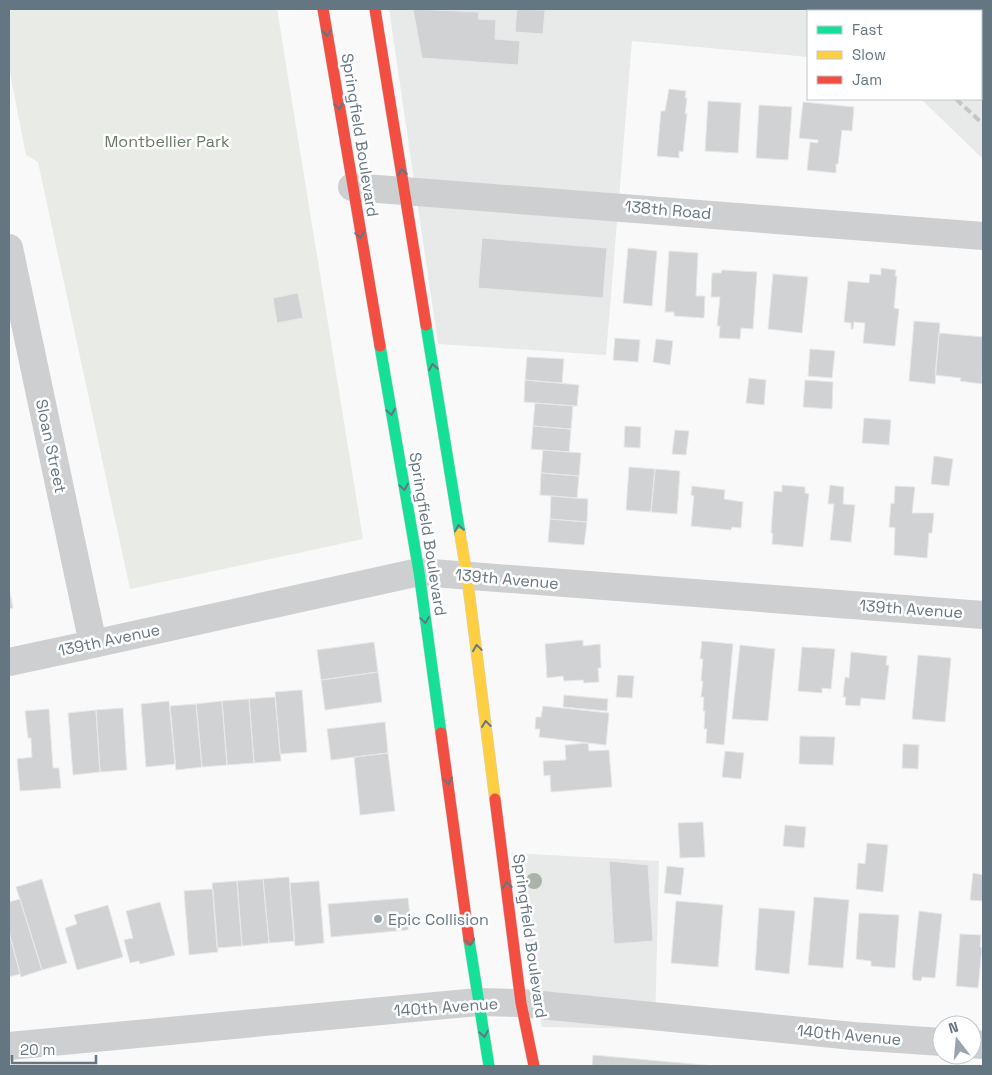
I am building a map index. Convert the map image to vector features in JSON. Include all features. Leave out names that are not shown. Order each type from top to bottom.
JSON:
[{"type":"main road","name":"Springfield Boulevard","points":[[323,9],[419,572],[478,1002],[489,1066]]},
{"type":"main road","name":"Springfield Boulevard","points":[[375,9],[467,576],[521,1003],[534,1066]]},
{"type":"street","name":"138th Road","points":[[352,186],[983,236]]},
{"type":"street","name":"Sloan Street","points":[[9,248],[94,644]]},
{"type":"street","name":"139th Avenue","points":[[9,662],[419,572],[983,615]]},
{"type":"street","name":"140th Avenue","points":[[9,1046],[478,1002],[521,1003],[852,1036],[932,1041]]},
{"type":"shaded area","points":[[389,9],[968,10],[807,10],[807,57],[632,41],[606,355],[438,344]]},
{"type":"shaded area","points":[[982,24],[983,26],[983,159],[922,100],[982,100]]},
{"type":"shaded area","points":[[511,853],[659,861],[655,1029],[542,1027]]},
{"type":"green space","name":"Montbellier Park","points":[[9,9],[277,9],[363,539],[130,589],[38,162],[26,155],[9,68]]},
{"type":"building","points":[[413,9],[479,12],[478,19],[496,20],[495,39],[520,41],[518,65],[422,58]]},
{"type":"building","points":[[517,9],[545,10],[543,34],[515,32]]},
{"type":"building","points":[[669,89],[686,91],[685,114],[687,113],[683,152],[679,151],[679,158],[657,156],[661,111],[665,111]]},
{"type":"building","points":[[708,101],[741,103],[738,153],[705,151]]},
{"type":"building","points":[[803,102],[854,107],[852,131],[842,130],[836,173],[807,170],[810,142],[818,143],[818,140],[799,138]]},
{"type":"building","points":[[759,105],[792,107],[788,160],[756,158]]},
{"type":"building","points":[[482,238],[607,248],[603,298],[478,288]]},
{"type":"building","points":[[628,248],[657,251],[652,306],[623,303]]},
{"type":"building","points":[[669,251],[698,253],[696,296],[705,296],[704,318],[674,316],[674,312],[665,312]]},
{"type":"building","points":[[881,268],[896,270],[894,308],[899,309],[895,346],[863,343],[865,323],[854,322],[853,329],[851,329],[851,323],[844,322],[848,281],[869,283],[870,274],[881,275]]},
{"type":"building","points":[[722,270],[757,272],[753,329],[741,328],[740,339],[719,338],[720,326],[717,326],[720,297],[711,297],[712,273],[721,273]]},
{"type":"building","points":[[773,274],[808,277],[802,333],[768,329]]},
{"type":"building","points":[[298,293],[303,318],[277,323],[273,298]]},
{"type":"building","points":[[914,321],[940,323],[935,384],[909,381]]},
{"type":"building","points":[[939,333],[983,337],[982,384],[960,381],[961,378],[935,375]]},
{"type":"building","points":[[615,338],[640,340],[638,362],[613,360]]},
{"type":"building","points":[[656,339],[673,341],[670,365],[653,362]]},
{"type":"building","points":[[810,349],[835,351],[832,378],[808,376]]},
{"type":"building","points":[[527,357],[564,359],[562,383],[525,380]]},
{"type":"building","points":[[749,378],[766,380],[764,405],[746,403]]},
{"type":"building","points":[[525,380],[579,385],[577,406],[524,402]]},
{"type":"building","points":[[805,380],[833,382],[832,409],[803,407]]},
{"type":"building","points":[[535,403],[573,406],[571,429],[533,426]]},
{"type":"building","points":[[864,418],[891,420],[889,445],[862,443]]},
{"type":"building","points":[[533,426],[571,429],[569,452],[531,449]]},
{"type":"building","points":[[625,426],[641,427],[640,448],[624,447]]},
{"type":"building","points":[[675,430],[689,431],[686,455],[672,454]]},
{"type":"building","points":[[543,450],[581,453],[579,476],[541,473]]},
{"type":"building","points":[[934,456],[953,459],[949,486],[931,484]]},
{"type":"building","points":[[629,467],[655,469],[651,512],[626,510]]},
{"type":"building","points":[[655,469],[680,471],[677,514],[651,512]]},
{"type":"building","points":[[541,473],[579,476],[577,498],[540,495]]},
{"type":"building","points":[[782,485],[805,487],[805,493],[809,494],[803,547],[772,544],[774,491],[782,492]]},
{"type":"building","points":[[830,485],[844,487],[843,504],[855,505],[851,542],[830,540],[834,504],[828,504]]},
{"type":"building","points":[[692,486],[725,490],[724,499],[743,502],[741,528],[732,527],[731,530],[691,526],[694,496],[691,495]]},
{"type":"building","points":[[895,486],[915,487],[912,513],[934,513],[932,533],[929,533],[927,558],[894,555],[895,528],[889,527],[891,503],[894,504]]},
{"type":"building","points":[[551,496],[588,499],[587,522],[550,519]]},
{"type":"building","points":[[550,519],[587,522],[584,545],[548,542]]},
{"type":"building","points":[[9,588],[13,608],[9,609]]},
{"type":"building","points":[[583,640],[583,646],[600,644],[601,668],[598,668],[599,682],[584,683],[583,680],[564,681],[563,676],[547,678],[545,644]]},
{"type":"building","points":[[702,641],[733,644],[724,745],[706,743],[707,729],[704,729],[705,711],[703,711],[704,697],[701,697],[703,681],[701,681],[703,659],[700,659]]},
{"type":"building","points":[[374,642],[378,672],[321,680],[317,650]]},
{"type":"building","points":[[740,645],[775,649],[768,721],[732,719]]},
{"type":"building","points":[[802,647],[835,649],[831,689],[822,688],[822,693],[798,691]]},
{"type":"building","points":[[851,652],[887,656],[886,665],[889,665],[885,700],[861,698],[860,706],[845,705],[846,697],[843,697],[845,677],[849,678]]},
{"type":"building","points":[[918,655],[951,658],[945,722],[912,719]]},
{"type":"building","points":[[378,672],[382,702],[325,710],[321,680]]},
{"type":"building","points":[[618,675],[634,676],[632,698],[616,697]]},
{"type":"building","points":[[302,690],[307,752],[280,754],[275,692]]},
{"type":"building","points":[[564,695],[608,699],[607,711],[563,707]]},
{"type":"building","points":[[275,697],[281,761],[254,763],[249,699]]},
{"type":"building","points":[[249,699],[254,763],[227,765],[222,701]]},
{"type":"building","points":[[169,701],[175,764],[146,767],[141,704]]},
{"type":"building","points":[[222,701],[227,765],[202,767],[196,704]]},
{"type":"building","points":[[196,704],[202,767],[176,770],[170,706]]},
{"type":"building","points":[[543,706],[609,713],[606,745],[539,737],[540,729],[535,729],[536,717],[541,717]]},
{"type":"building","points":[[123,708],[127,770],[100,772],[96,710]]},
{"type":"building","points":[[49,709],[53,768],[59,768],[61,788],[20,791],[17,759],[32,757],[31,738],[28,738],[25,711]]},
{"type":"building","points":[[96,710],[100,772],[73,775],[68,713]]},
{"type":"building","points":[[385,722],[388,753],[331,760],[327,729]]},
{"type":"building","points":[[800,736],[835,737],[833,765],[799,764]]},
{"type":"building","points":[[588,743],[589,751],[609,750],[612,787],[551,792],[550,775],[544,776],[543,761],[566,760],[565,745]]},
{"type":"building","points":[[903,744],[919,745],[918,769],[902,768]]},
{"type":"building","points":[[725,751],[744,753],[741,779],[722,777]]},
{"type":"building","points":[[388,753],[395,811],[360,815],[354,757]]},
{"type":"building","points":[[703,822],[705,857],[680,858],[678,823]]},
{"type":"building","points":[[785,825],[806,827],[804,848],[783,846]]},
{"type":"building","points":[[867,843],[888,845],[883,892],[856,889],[858,863],[865,864]]},
{"type":"building","points":[[609,861],[648,865],[653,941],[614,944]]},
{"type":"building","points":[[667,866],[684,868],[681,895],[664,893]]},
{"type":"building","points":[[973,873],[983,875],[983,901],[970,900]]},
{"type":"building","points":[[289,877],[294,941],[269,943],[263,879]]},
{"type":"building","points":[[42,879],[67,963],[42,970],[16,887]]},
{"type":"building","points":[[263,879],[269,943],[242,946],[237,881]]},
{"type":"building","points":[[237,881],[242,946],[217,948],[212,883]]},
{"type":"building","points":[[319,881],[324,943],[295,946],[290,883]]},
{"type":"building","points":[[213,889],[218,952],[189,955],[184,891]]},
{"type":"building","points":[[814,897],[849,900],[843,968],[808,965]]},
{"type":"building","points":[[408,898],[411,925],[407,930],[331,937],[328,904]]},
{"type":"building","points":[[20,899],[42,970],[21,977],[9,932],[9,902]]},
{"type":"building","points":[[676,901],[723,905],[718,967],[671,963]]},
{"type":"building","points":[[160,902],[175,955],[140,964],[139,961],[130,963],[124,940],[133,938],[126,911]]},
{"type":"building","points":[[108,905],[123,957],[77,970],[65,928],[77,924],[74,915]]},
{"type":"building","points":[[759,908],[795,911],[789,974],[755,970]]},
{"type":"building","points":[[919,911],[942,914],[935,978],[922,977],[921,981],[913,980],[912,976]]},
{"type":"building","points":[[859,913],[899,915],[895,968],[871,966],[871,961],[856,959]]},
{"type":"building","points":[[9,932],[20,974],[9,977]]},
{"type":"building","points":[[960,934],[981,935],[980,947],[982,948],[978,988],[956,986]]},
{"type":"building","points":[[593,1055],[715,1066],[592,1066]]},
{"type":"railway","points":[[957,100],[983,124]]},
{"type":"traffic: fast","points":[[426,325],[460,534]]},
{"type":"traffic: fast","points":[[380,346],[419,572],[441,733]]},
{"type":"traffic: fast","points":[[469,940],[489,1066]]},
{"type":"traffic: slow","points":[[460,534],[495,799]]},
{"type":"traffic: jam","points":[[323,9],[380,346]]},
{"type":"traffic: jam","points":[[375,9],[426,325]]},
{"type":"traffic: jam","points":[[441,733],[469,940]]},
{"type":"traffic: jam","points":[[495,799],[521,1003],[534,1066]]},
{"type":"place","name":"Epic Collision","points":[[378,919]]}]
